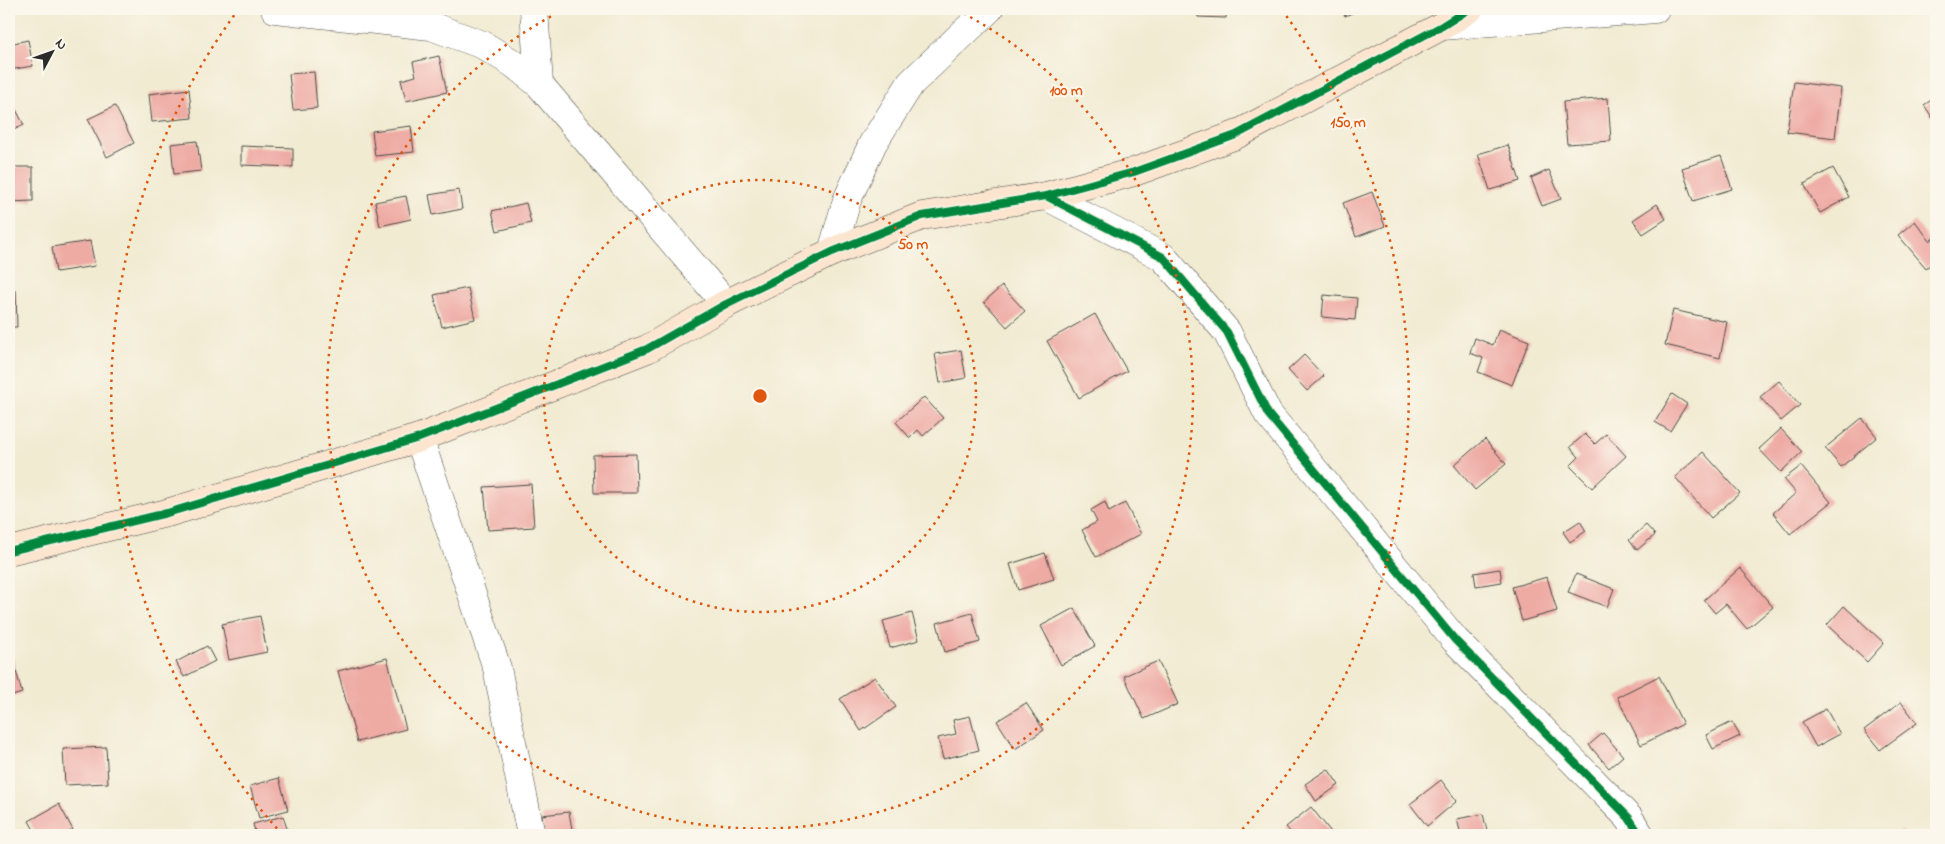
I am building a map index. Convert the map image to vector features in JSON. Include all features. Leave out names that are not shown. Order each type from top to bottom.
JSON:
[{"type":"street","points":[[275,9],[431,26],[483,46],[514,64],[539,84],[726,304]]},
{"type":"street","points":[[534,9],[539,84]]},
{"type":"street","points":[[832,252],[847,200],[873,143],[911,83],[989,9]]},
{"type":"street","points":[[9,551],[167,513],[420,438],[648,349],[726,304],[832,252],[922,216],[1046,196],[1134,172],[1236,135],[1442,26],[1469,9]]},
{"type":"street","points":[[1442,26],[1654,9]]},
{"type":"street","points":[[1046,196],[1163,256],[1227,332],[1268,414],[1326,485],[1455,640],[1628,818],[1640,835]]},
{"type":"street","points":[[420,438],[497,668],[531,835]]},
{"type":"building","points":[[1198,9],[1226,9],[1226,18],[1198,17]]},
{"type":"building","points":[[1341,9],[1361,9],[1345,16]]},
{"type":"building","points":[[28,40],[33,66],[9,70],[9,44]]},
{"type":"building","points":[[439,56],[447,92],[406,101],[401,80],[416,76],[413,62]]},
{"type":"building","points":[[314,72],[317,108],[293,110],[289,74]]},
{"type":"building","points":[[1794,82],[1841,88],[1835,138],[1787,132]]},
{"type":"building","points":[[189,89],[192,118],[152,122],[149,94]]},
{"type":"building","points":[[1936,97],[1936,123],[1924,105]]},
{"type":"building","points":[[1608,98],[1611,141],[1567,144],[1563,102]]},
{"type":"building","points":[[11,100],[24,125],[9,132],[9,101]]},
{"type":"building","points":[[115,106],[134,143],[107,157],[88,119]]},
{"type":"building","points":[[411,126],[414,152],[375,156],[372,131]]},
{"type":"building","points":[[197,141],[201,171],[174,174],[171,144]]},
{"type":"building","points":[[1508,145],[1520,181],[1490,190],[1478,154]]},
{"type":"building","points":[[241,146],[293,148],[293,167],[241,165]]},
{"type":"building","points":[[1721,156],[1732,189],[1693,201],[1682,168]]},
{"type":"building","points":[[9,167],[33,167],[33,201],[9,202]]},
{"type":"building","points":[[1833,168],[1849,197],[1820,213],[1804,184]]},
{"type":"building","points":[[1549,170],[1561,199],[1542,206],[1531,178]]},
{"type":"building","points":[[459,190],[462,209],[433,215],[429,195]]},
{"type":"building","points":[[1372,192],[1385,226],[1356,237],[1343,203]]},
{"type":"building","points":[[406,196],[411,219],[380,226],[375,202]]},
{"type":"building","points":[[526,203],[531,223],[497,231],[492,211]]},
{"type":"building","points":[[1657,204],[1666,219],[1643,234],[1633,220]]},
{"type":"building","points":[[1915,221],[1930,241],[1936,236],[1936,260],[1926,268],[1898,235]]},
{"type":"building","points":[[90,241],[95,266],[56,272],[52,247]]},
{"type":"building","points":[[1002,286],[1025,311],[1007,327],[984,302]]},
{"type":"building","points":[[468,288],[475,319],[442,327],[434,295]]},
{"type":"building","points":[[9,291],[16,291],[17,327],[9,327]]},
{"type":"building","points":[[1324,295],[1357,298],[1355,320],[1322,317]]},
{"type":"building","points":[[1673,310],[1727,322],[1720,358],[1665,345]]},
{"type":"building","points":[[1095,314],[1127,371],[1079,398],[1047,341]]},
{"type":"building","points":[[1499,329],[1529,341],[1512,385],[1478,372],[1483,358],[1470,353],[1475,338],[1493,345]]},
{"type":"building","points":[[961,350],[966,378],[940,383],[935,354]]},
{"type":"building","points":[[1304,355],[1324,376],[1307,391],[1288,370]]},
{"type":"building","points":[[1779,381],[1800,405],[1781,421],[1760,397]]},
{"type":"building","points":[[1672,394],[1687,404],[1670,431],[1655,422]]},
{"type":"building","points":[[924,397],[943,418],[923,436],[918,430],[910,438],[896,422]]},
{"type":"building","points":[[1862,418],[1877,437],[1841,467],[1825,448]]},
{"type":"building","points":[[1781,429],[1802,452],[1781,472],[1759,449]]},
{"type":"building","points":[[1585,434],[1595,444],[1606,434],[1626,456],[1592,488],[1570,466],[1579,457],[1570,447]]},
{"type":"building","points":[[1485,439],[1506,464],[1475,490],[1454,465]]},
{"type":"building","points":[[1703,452],[1740,493],[1711,518],[1675,477]]},
{"type":"building","points":[[636,454],[637,493],[594,493],[593,455]]},
{"type":"building","points":[[1801,466],[1831,502],[1790,534],[1773,513],[1796,493],[1784,479]]},
{"type":"building","points":[[531,484],[534,527],[488,530],[484,487]]},
{"type":"building","points":[[1105,502],[1109,512],[1125,503],[1141,534],[1096,557],[1082,530],[1097,522],[1091,510]]},
{"type":"building","points":[[1580,521],[1586,531],[1570,542],[1563,532]]},
{"type":"building","points":[[1646,525],[1655,535],[1637,550],[1629,540]]},
{"type":"building","points":[[1045,553],[1054,579],[1018,590],[1010,564]]},
{"type":"building","points":[[1740,568],[1773,607],[1747,629],[1726,604],[1715,613],[1704,600]]},
{"type":"building","points":[[1500,569],[1502,582],[1476,586],[1474,573]]},
{"type":"building","points":[[1576,574],[1614,589],[1607,607],[1568,592]]},
{"type":"building","points":[[1547,577],[1557,611],[1522,621],[1512,587]]},
{"type":"building","points":[[1844,606],[1884,643],[1867,662],[1827,625]]},
{"type":"building","points":[[1074,608],[1095,646],[1061,665],[1041,626]]},
{"type":"building","points":[[912,613],[919,640],[890,648],[883,621]]},
{"type":"building","points":[[972,613],[980,642],[945,652],[937,623]]},
{"type":"building","points":[[260,616],[267,652],[229,660],[222,624]]},
{"type":"building","points":[[207,646],[215,661],[184,677],[176,662]]},
{"type":"building","points":[[12,656],[22,693],[9,697],[9,657]]},
{"type":"building","points":[[387,658],[406,729],[357,742],[338,671]]},
{"type":"building","points":[[1158,661],[1178,704],[1144,719],[1124,676]]},
{"type":"building","points":[[1659,676],[1683,724],[1641,745],[1617,697]]},
{"type":"building","points":[[875,677],[896,707],[861,731],[840,699]]},
{"type":"building","points":[[1901,702],[1917,723],[1880,750],[1864,730]]},
{"type":"building","points":[[1026,703],[1044,730],[1015,749],[997,721]]},
{"type":"building","points":[[1826,709],[1840,734],[1816,747],[1802,722]]},
{"type":"building","points":[[970,716],[979,750],[943,759],[938,738],[956,734],[953,720]]},
{"type":"building","points":[[1732,722],[1740,736],[1713,749],[1706,735]]},
{"type":"building","points":[[1603,733],[1623,756],[1609,768],[1589,745]]},
{"type":"building","points":[[106,747],[108,783],[65,785],[63,749]]},
{"type":"building","points":[[1328,769],[1339,785],[1316,801],[1305,784]]},
{"type":"building","points":[[279,778],[288,810],[259,818],[250,786]]},
{"type":"building","points":[[1441,780],[1457,801],[1427,826],[1410,804]]},
{"type":"building","points":[[59,804],[73,830],[63,835],[37,835],[29,821]]},
{"type":"building","points":[[1311,807],[1331,832],[1327,835],[1293,835],[1286,827]]},
{"type":"building","points":[[569,812],[573,835],[544,835],[542,815]]},
{"type":"building","points":[[1483,814],[1488,835],[1461,835],[1457,819]]},
{"type":"building","points":[[283,816],[289,835],[256,835],[253,824]]},
{"type":"building","points":[[1902,830],[1906,835],[1896,835]]},
{"type":"cycle path","points":[[9,551],[167,513],[419,438],[647,349],[726,304],[832,252],[922,216],[1046,196],[1134,172],[1236,135],[1442,26],[1469,9]]},
{"type":"cycle path","points":[[1046,196],[1163,257],[1227,332],[1268,414],[1455,640],[1629,818],[1640,835]]}]
